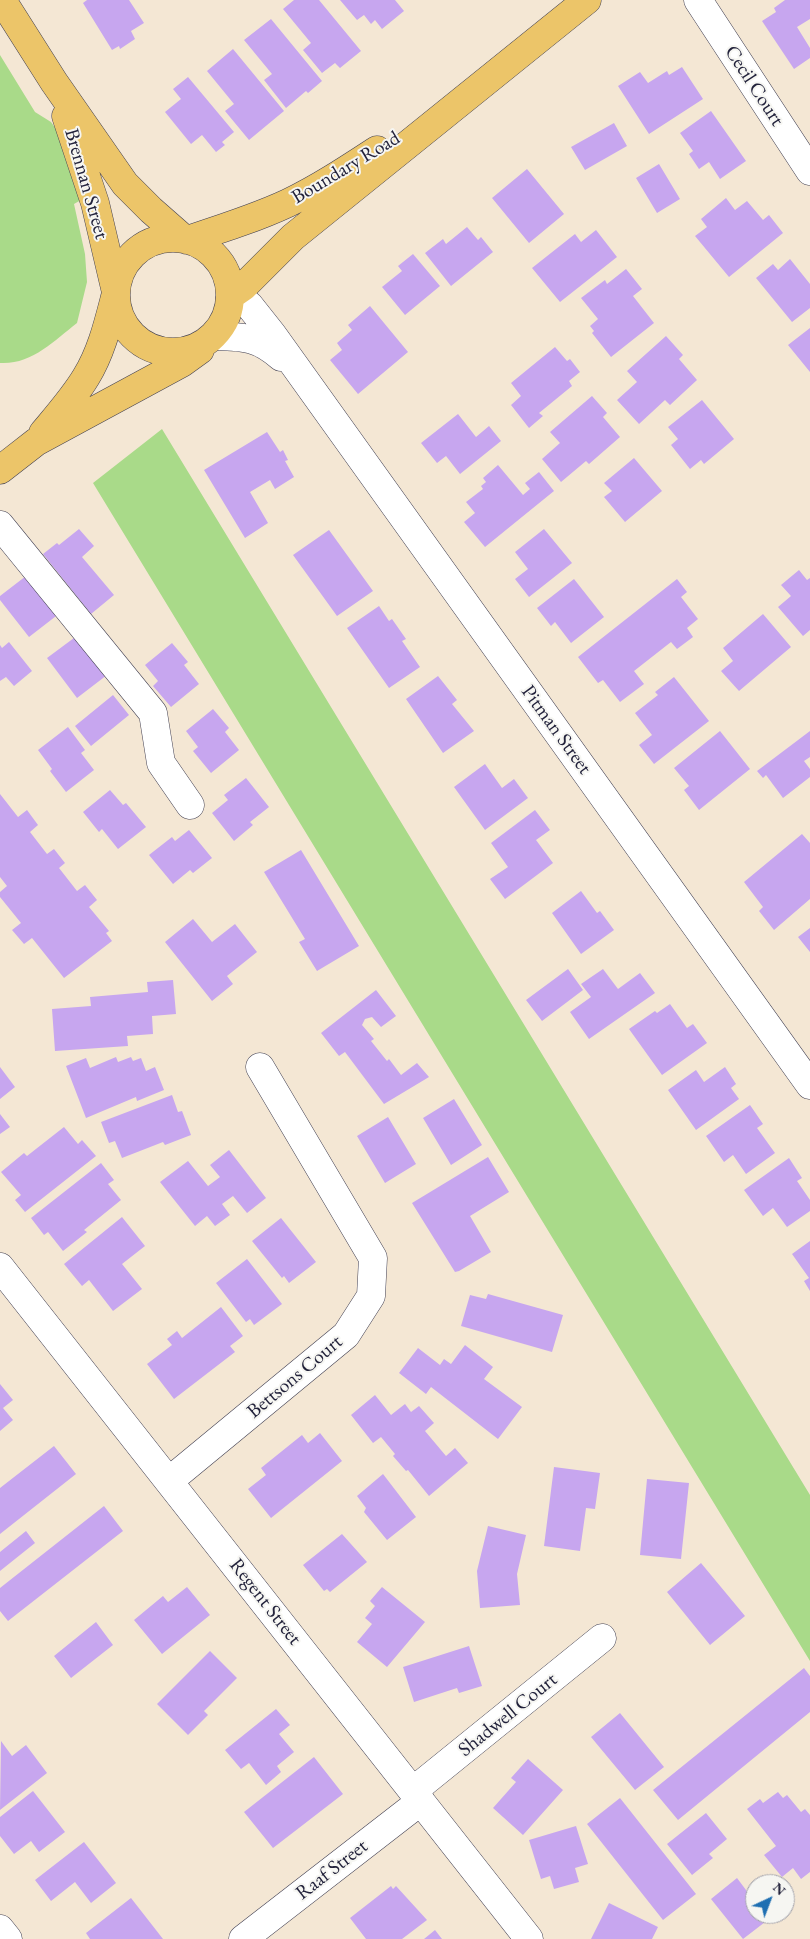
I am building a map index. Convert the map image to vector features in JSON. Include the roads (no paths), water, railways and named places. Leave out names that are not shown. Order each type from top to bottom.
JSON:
[{"type":"main road","name":"Brennan Street","points":[[2,0],[54,82],[125,184],[151,210],[185,239]]},
{"type":"main road","name":"Boundary Road","points":[[230,298],[292,237],[587,0]]},
{"type":"main road","name":"Boundary Road","points":[[185,239],[240,222],[299,197],[337,176],[494,76]]},
{"type":"main road","name":"Brennan Street","points":[[54,82],[87,178],[115,292]]},
{"type":"main road","points":[[0,470],[36,442],[182,363],[213,338],[227,320],[230,298],[229,282],[218,261],[204,248],[185,239],[161,238],[137,250],[124,263],[102,343],[86,377],[36,442]]},
{"type":"main road","points":[[115,292],[119,315],[128,330],[150,346],[177,351],[195,347],[213,338]]},
{"type":"street","name":"Cecil Court","points":[[698,0],[810,171]]},
{"type":"street","name":"Pitman Street","points":[[230,298],[249,305],[301,375],[810,1085]]},
{"type":"street","name":"Pitman Street","points":[[213,338],[246,337],[263,343],[301,375]]},
{"type":"street","points":[[0,526],[153,713],[161,763],[190,805]]},
{"type":"street","name":"Bettsons Court","points":[[169,1481],[346,1335],[371,1296],[373,1258],[260,1067]]},
{"type":"street","name":"Regent Street","points":[[0,1267],[529,1939]]},
{"type":"street","name":"Shadwell Court","points":[[417,1796],[602,1638]]},
{"type":"street","name":"Raaf Street","points":[[243,1939],[417,1796]]},
{"type":"street","points":[[0,1929],[8,1939]]}]
